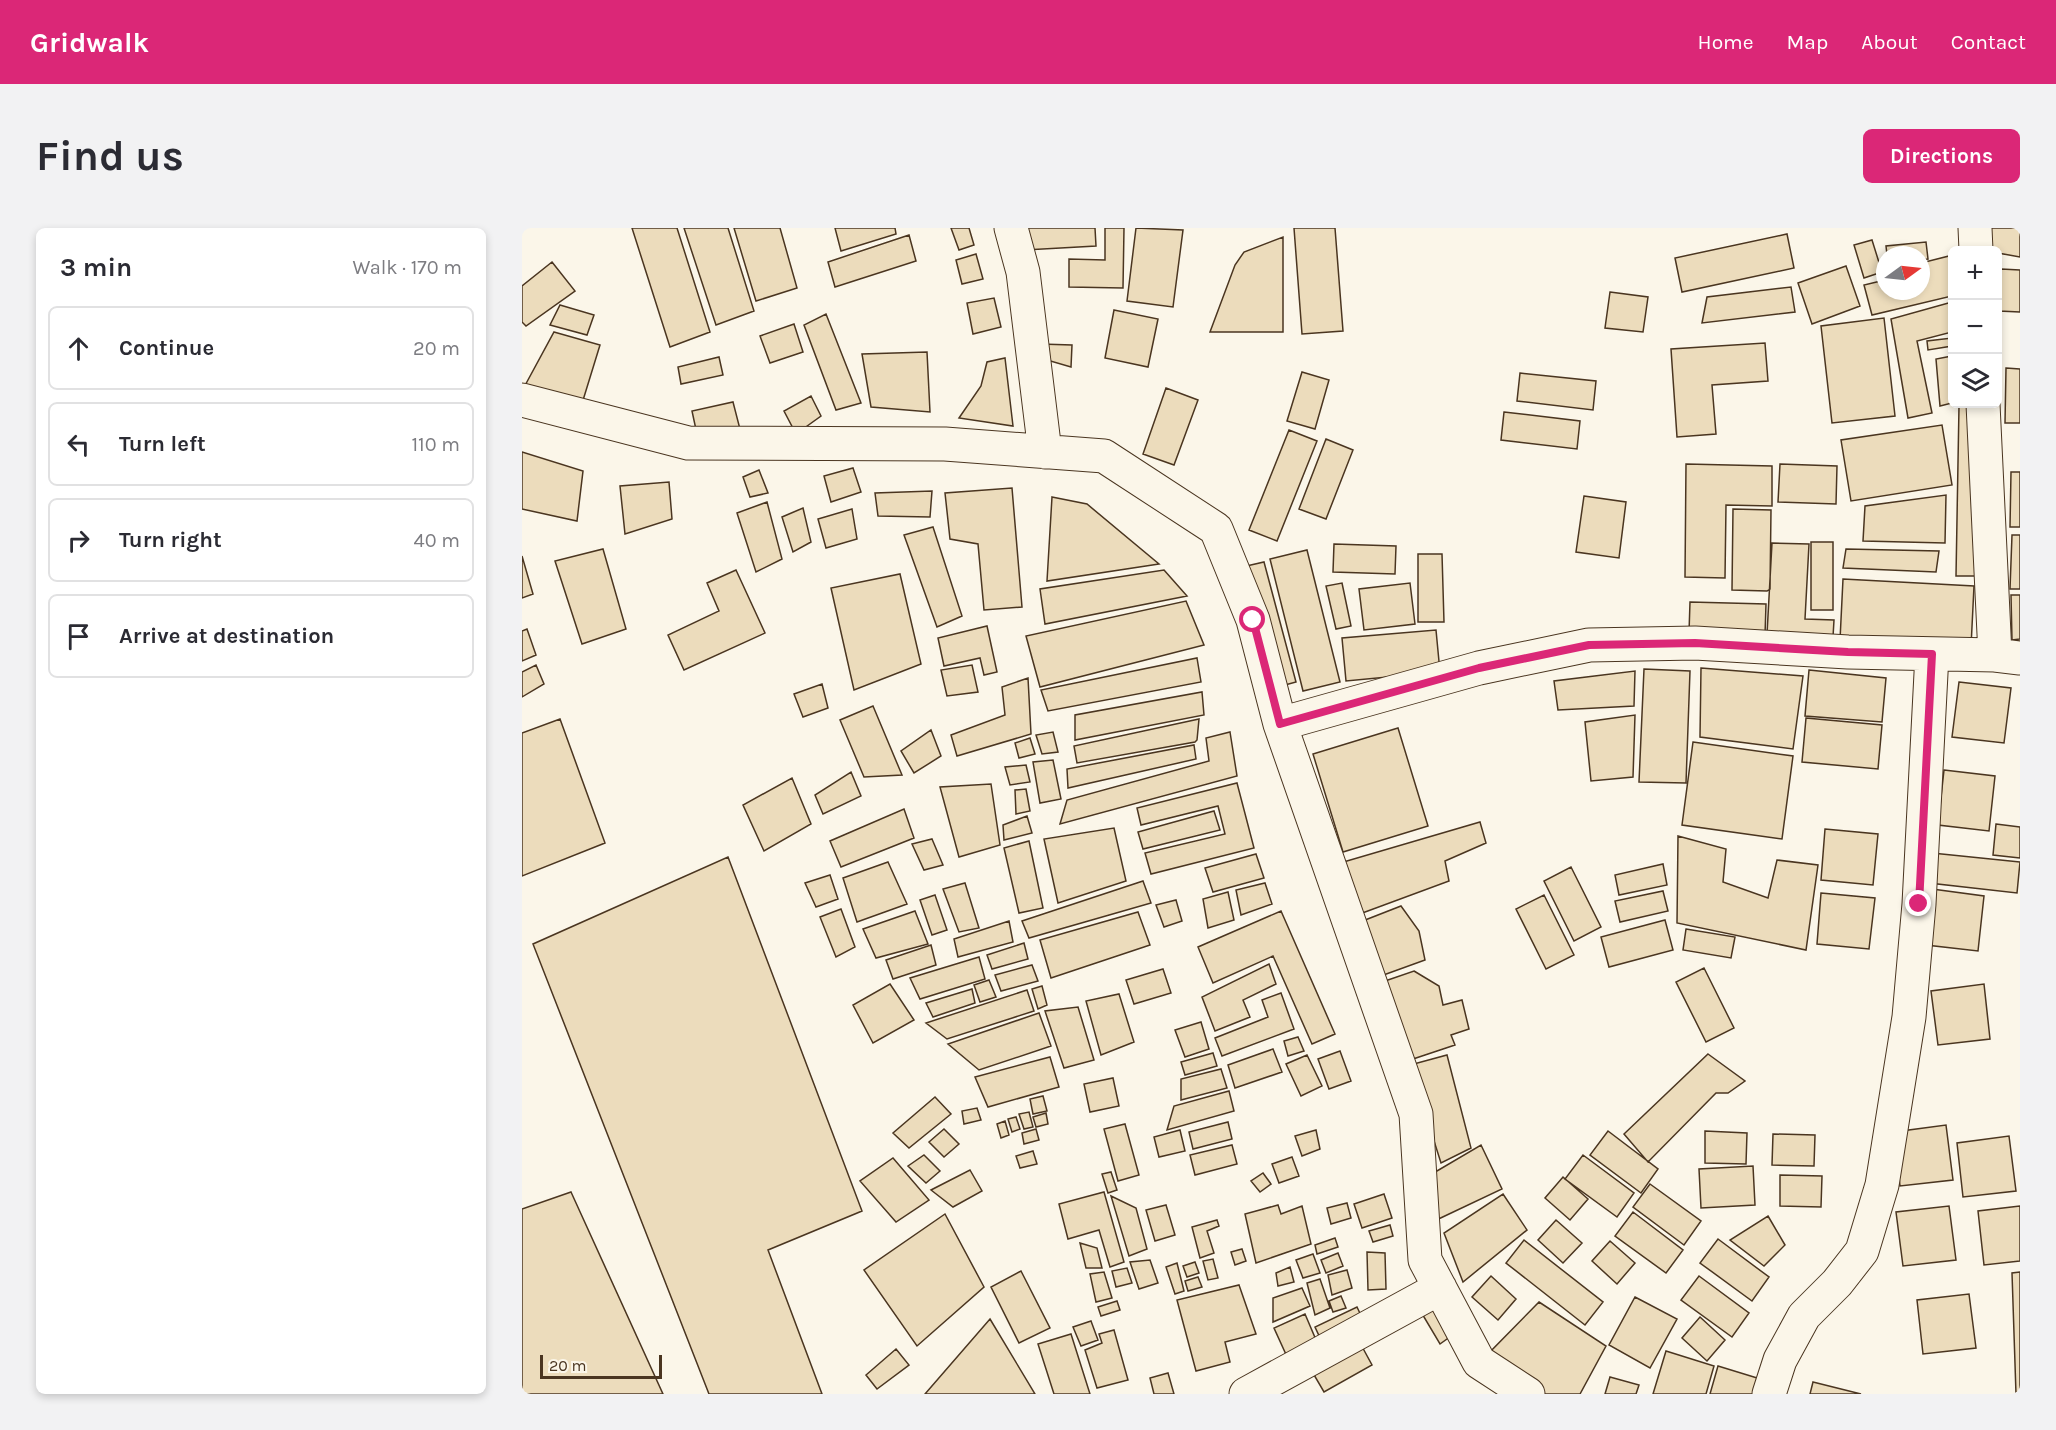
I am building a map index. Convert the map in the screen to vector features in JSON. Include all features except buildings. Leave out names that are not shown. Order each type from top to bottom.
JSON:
[{"type":"street","points":[[1011,228],[1023,272],[1045,452]]},
{"type":"street","points":[[1975,228],[1976,246]]},
{"type":"street","points":[[522,400],[688,443],[945,444],[1104,456],[1216,529],[1253,620],[1280,724],[1416,1114],[1425,1260],[1479,1362],[1528,1394]]},
{"type":"street","points":[[1280,724],[1479,668],[1589,645],[1695,643],[1848,652],[2008,656],[1983,408]]},
{"type":"street","points":[[1769,1394],[1780,1360],[1804,1316],[1837,1283],[1862,1251],[1882,1185],[1910,1005],[1919,904],[1932,654]]},
{"type":"street","points":[[1246,1394],[1440,1288]]},
{"type":"route","points":[[1253,620],[1280,724],[1479,668],[1589,645],[1695,643],[1848,652],[1932,654],[1919,904]]}]
